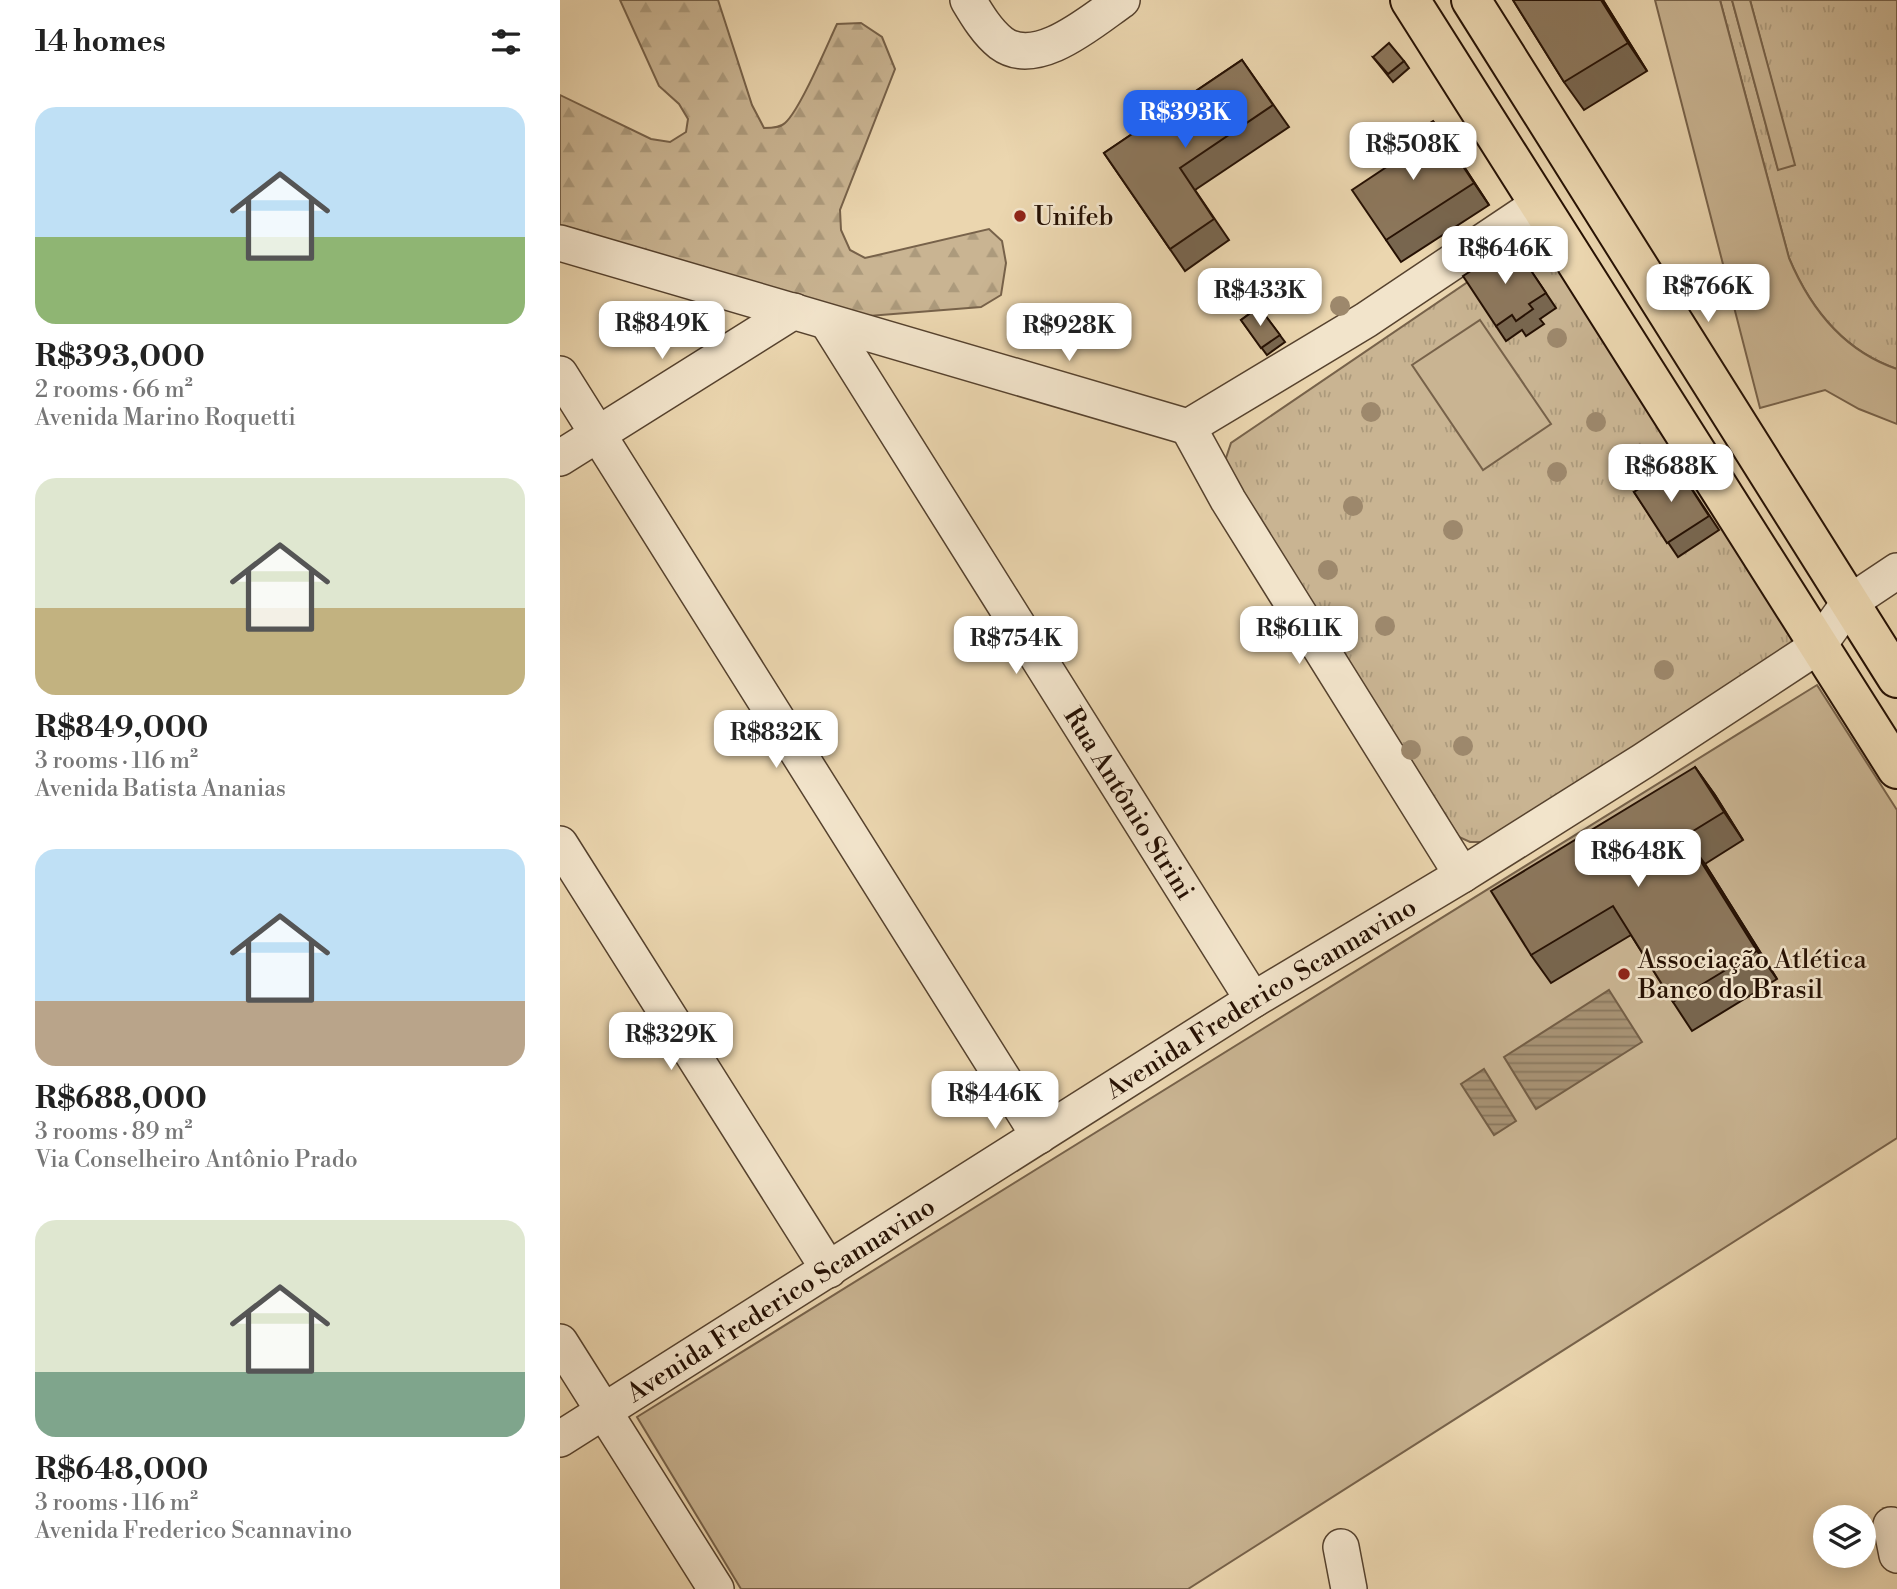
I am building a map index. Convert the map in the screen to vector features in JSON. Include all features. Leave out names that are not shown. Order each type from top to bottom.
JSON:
[{"type":"main road","points":[[1410,0],[1897,769]]},
{"type":"main road","points":[[1471,0],[1897,678]]},
{"type":"street","points":[[968,0],[976,14],[1002,44],[1029,51],[1065,39],[1122,0]]},
{"type":"street","points":[[1188,427],[1366,320],[1539,204]]},
{"type":"street","points":[[560,243],[1188,427],[1228,500],[1462,875]]},
{"type":"street","points":[[560,458],[794,311]]},
{"type":"street","name":"Rua Antônio Strini","points":[[828,323],[1253,1000]]},
{"type":"street","points":[[560,374],[1039,1136]]},
{"type":"street","points":[[1818,646],[1849,603],[1897,571]]},
{"type":"street","name":"Avenida Frederico Scannavino","points":[[560,1439],[1253,1000],[1462,875],[1643,761],[1818,646]]},
{"type":"street","points":[[560,844],[829,1270]]},
{"type":"street","points":[[560,1342],[716,1589]]},
{"type":"street","points":[[1341,1547],[1349,1589]]},
{"type":"green space","points":[[620,0],[718,0],[752,105],[764,128],[781,126],[791,116],[837,24],[861,23],[882,37],[895,69],[840,210],[841,230],[850,250],[865,258],[989,229],[1002,241],[1006,263],[1001,295],[981,307],[856,317],[560,228],[560,95],[651,139],[670,142],[686,132],[688,119],[679,104],[659,86]]},
{"type":"green space","points":[[1655,0],[1720,0],[1789,258],[1807,294],[1831,326],[1861,351],[1897,369],[1897,424],[1859,409],[1825,390],[1760,408]]},
{"type":"green space","points":[[1720,0],[1732,0],[1778,169],[1794,165],[1750,0],[1897,0],[1897,369],[1861,351],[1831,326],[1797,276],[1789,258]]},
{"type":"green space","points":[[1732,0],[1750,0],[1795,165],[1778,170]]},
{"type":"green space","points":[[1525,243],[1546,243],[1794,633],[1791,648],[1483,842],[1470,842],[1459,837],[1227,467],[1226,458],[1231,443]]},
{"type":"green space","points":[[1480,320],[1551,424],[1483,470],[1412,365]]},
{"type":"green space","name":"Associação Atlética Banco do Brasil","points":[[1817,685],[1897,810],[1897,1138],[1188,1589],[741,1589],[637,1417]]},
{"type":"shaded area","points":[[1609,990],[1642,1042],[1536,1109],[1504,1057]]},
{"type":"shaded area","points":[[1484,1069],[1516,1121],[1494,1135],[1461,1084]]},
{"type":"building","points":[[1513,0],[1601,0],[1628,43],[1564,82]]},
{"type":"building","points":[[1389,43],[1404,61],[1388,74],[1373,57]]},
{"type":"building","points":[[1242,60],[1273,105],[1180,168],[1214,219],[1170,249],[1104,153]]},
{"type":"building","points":[[1433,121],[1474,183],[1386,240],[1352,190],[1403,156],[1395,145]]},
{"type":"building","points":[[1513,244],[1546,293],[1529,304],[1533,309],[1516,321],[1512,315],[1496,326],[1463,276]]},
{"type":"building","points":[[1259,307],[1280,335],[1261,348],[1241,320]]},
{"type":"building","points":[[1676,465],[1709,516],[1667,543],[1634,492]]},
{"type":"building","points":[[1695,767],[1724,812],[1685,836],[1757,951],[1673,1002],[1613,906],[1531,955],[1491,891]]},
{"type":"place","name":"Unifeb","points":[[1020,216]]},
{"type":"place","name":"Associação Atlética Banco do Brasil","points":[[1624,974]]}]
